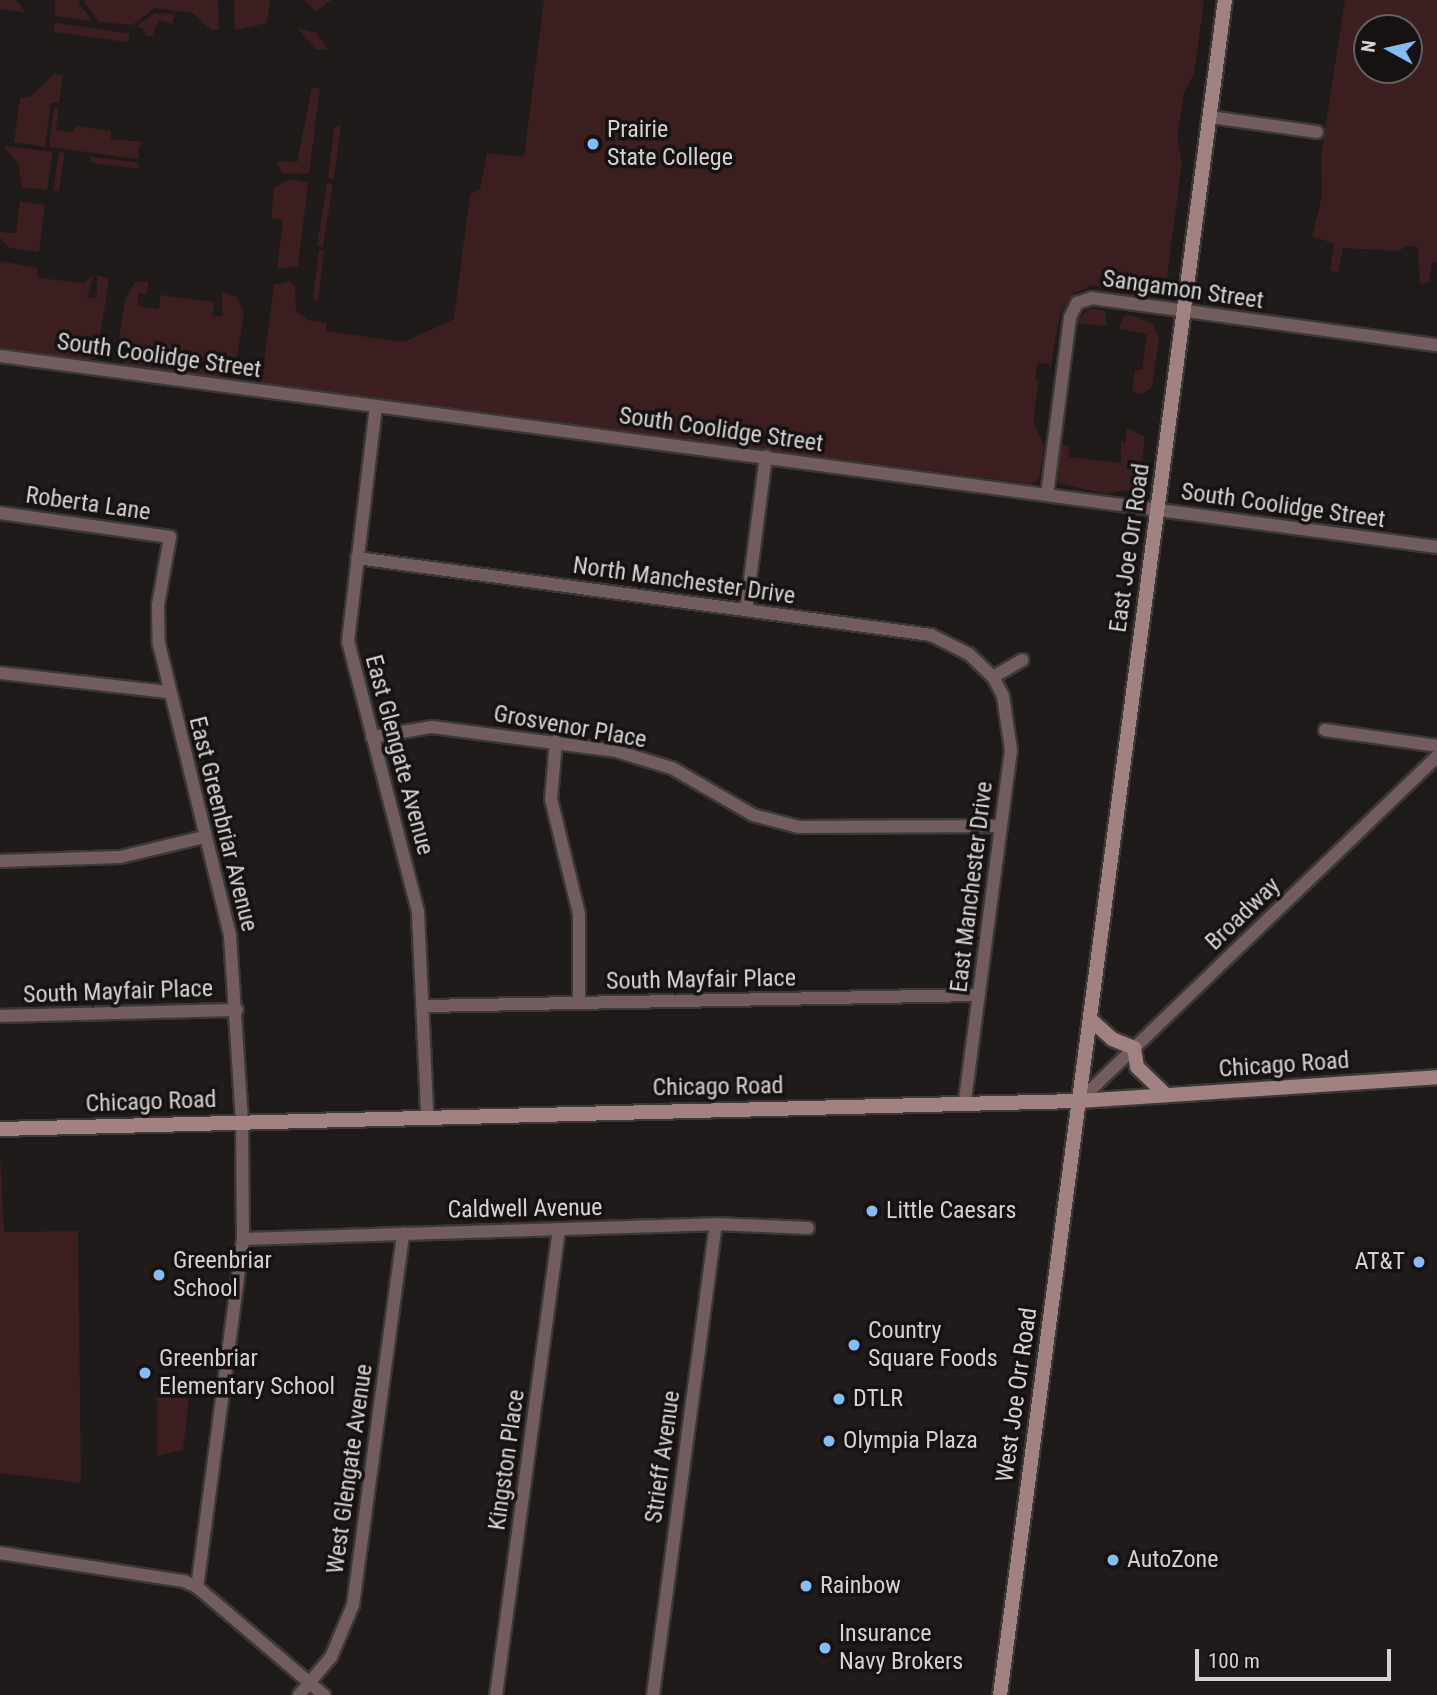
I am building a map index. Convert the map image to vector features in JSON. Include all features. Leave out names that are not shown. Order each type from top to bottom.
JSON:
[{"type":"street","name":"East Joe Orr Road","points":[[1079,1101],[1226,0]]},
{"type":"street","points":[[1210,117],[1317,132]]},
{"type":"street","name":"Sangamon Street","points":[[1047,495],[1070,317],[1077,303],[1092,298],[1437,345]]},
{"type":"street","name":"South Coolidge Street","points":[[0,356],[1437,547]]},
{"type":"street","name":"East Glengate Avenue","points":[[376,406],[348,641],[418,912],[427,1115]]},
{"type":"street","points":[[746,610],[766,456]]},
{"type":"street","name":"Roberta Lane","points":[[0,513],[170,537]]},
{"type":"street","name":"East Greenbriar Avenue","points":[[170,537],[158,605],[168,692],[230,936],[237,1010],[242,1122],[243,1239],[197,1587]]},
{"type":"street","name":"North Manchester Drive","points":[[357,558],[931,635],[969,654],[993,677]]},
{"type":"street","points":[[993,677],[1023,660]]},
{"type":"street","points":[[0,673],[168,692]]},
{"type":"street","name":"East Manchester Drive","points":[[964,1105],[1011,750],[1009,715],[993,677]]},
{"type":"street","name":"Grosvenor Place","points":[[372,737],[432,727],[556,741],[616,751],[672,768],[737,807],[785,825],[830,829],[999,826]]},
{"type":"street","points":[[1325,730],[1437,746]]},
{"type":"street","points":[[556,741],[551,799],[579,914],[579,1003]]},
{"type":"street","name":"Broadway","points":[[1079,1101],[1437,757]]},
{"type":"street","points":[[0,861],[120,857],[204,837]]},
{"type":"street","name":"South Mayfair Place","points":[[424,1006],[979,995]]},
{"type":"street","name":"South Mayfair Place","points":[[0,1016],[237,1010]]},
{"type":"street","points":[[1090,1019],[1112,1039],[1134,1048],[1137,1068],[1166,1095]]},
{"type":"street","name":"Chicago Road","points":[[0,1129],[427,1115],[1079,1101],[1437,1077]]},
{"type":"street","name":"West Joe Orr Road","points":[[1000,1695],[1079,1101]]},
{"type":"street","name":"Caldwell Avenue","points":[[243,1239],[716,1224],[808,1228]]},
{"type":"street","name":"Strieff Avenue","points":[[653,1695],[716,1224]]},
{"type":"street","name":"Kingston Place","points":[[496,1695],[559,1230]]},
{"type":"street","name":"West Glengate Avenue","points":[[299,1695],[331,1657],[353,1605],[403,1233]]},
{"type":"street","points":[[0,1553],[172,1578],[197,1587],[324,1695]]},
{"type":"shaded area","points":[[0,0],[16,0],[25,12],[0,9]]},
{"type":"shaded area","points":[[55,0],[78,0],[80,5],[76,9],[81,6],[92,21],[55,16]]},
{"type":"shaded area","points":[[83,0],[218,0],[219,30],[211,30],[193,13],[155,8],[132,25],[99,22]]},
{"type":"shaded area","points":[[234,0],[270,0],[267,23],[235,30]]},
{"type":"shaded area","points":[[304,0],[332,0],[316,11]]},
{"type":"shaded area","name":"Prairie State College","points":[[544,0],[1204,0],[1194,74],[1184,93],[1177,139],[1182,162],[1166,285],[1158,295],[1144,298],[1092,285],[1073,294],[1060,313],[1050,371],[1049,364],[1037,363],[1035,379],[1039,380],[1033,421],[1044,446],[1039,478],[1032,484],[261,383],[252,370],[263,368],[274,285],[290,281],[295,287],[296,310],[308,320],[327,323],[326,331],[404,342],[454,319],[470,194],[480,189],[487,153],[524,157]]},
{"type":"shaded area","points":[[1345,0],[1437,0],[1437,262],[1432,262],[1429,282],[1420,284],[1418,247],[1407,246],[1398,251],[1343,248],[1338,272],[1330,271],[1334,243],[1312,237],[1322,196],[1321,155]]},
{"type":"shaded area","points":[[154,13],[174,14],[173,24],[159,20],[152,36],[145,36],[145,30],[137,26]]},
{"type":"shaded area","points":[[55,23],[129,33],[128,42],[54,32]]},
{"type":"shaded area","points":[[297,28],[317,33],[328,50],[316,49]]},
{"type":"shaded area","points":[[54,74],[63,75],[59,103],[51,102],[45,147],[14,142],[20,98],[31,96]]},
{"type":"shaded area","points":[[312,88],[320,88],[309,173],[283,174],[276,161],[297,162]]},
{"type":"shaded area","points":[[54,107],[58,108],[56,130],[72,133],[76,126],[111,131],[111,139],[143,142],[138,148],[139,159],[49,147]]},
{"type":"shaded area","points":[[341,124],[334,179],[328,178],[334,128]]},
{"type":"shaded area","points":[[3,146],[53,152],[47,190],[22,187],[18,164]]},
{"type":"shaded area","points":[[59,152],[65,153],[59,191],[53,191]]},
{"type":"shaded area","points":[[90,157],[136,162],[141,169],[92,163]]},
{"type":"shaded area","points":[[290,179],[308,183],[298,266],[277,269],[283,220],[271,218],[274,188]]},
{"type":"shaded area","points":[[327,183],[333,184],[323,247],[317,246]]},
{"type":"shaded area","points":[[20,201],[45,205],[39,252],[10,248],[0,238],[0,232],[16,233]]},
{"type":"shaded area","points":[[319,250],[324,251],[318,303],[313,298]]},
{"type":"shaded area","points":[[0,261],[37,268],[38,278],[84,283],[94,274],[87,297],[97,298],[97,275],[109,279],[97,356],[89,361],[0,349]]},
{"type":"shaded area","points":[[135,282],[149,282],[147,294],[139,293],[137,306],[159,309],[160,295],[215,302],[212,315],[223,317],[222,292],[236,296],[244,313],[235,368],[221,378],[125,366],[118,347],[125,299]]},
{"type":"shaded area","points":[[1089,308],[1105,311],[1107,326],[1075,323]]},
{"type":"shaded area","points":[[1130,315],[1153,324],[1159,338],[1152,387],[1142,394],[1132,392],[1135,370],[1142,370],[1147,334],[1119,329],[1123,317]]},
{"type":"shaded area","points":[[1127,428],[1145,437],[1140,477],[1133,489],[1105,494],[1058,483],[1060,444],[1069,446],[1069,457],[1121,463],[1121,441],[1125,443]]},
{"type":"shaded area","points":[[0,1153],[4,1232],[78,1231],[81,1483],[0,1473]]},
{"type":"shaded area","points":[[190,1389],[183,1450],[157,1456],[157,1391]]},
{"type":"place","name":"Prairie State College","points":[[593,144]]},
{"type":"place","name":"Little Caesars","points":[[872,1211]]},
{"type":"place","name":"AT&T","points":[[1419,1262]]},
{"type":"place","name":"Greenbriar School","points":[[159,1275]]},
{"type":"place","name":"Country Square Foods","points":[[854,1345]]},
{"type":"place","name":"Greenbriar Elementary School","points":[[145,1373]]},
{"type":"place","name":"DTLR","points":[[839,1399]]},
{"type":"place","name":"Olympia Plaza","points":[[829,1441]]},
{"type":"place","name":"AutoZone","points":[[1113,1560]]},
{"type":"place","name":"Rainbow","points":[[806,1586]]},
{"type":"place","name":"Insurance Navy Brokers","points":[[825,1648]]}]
